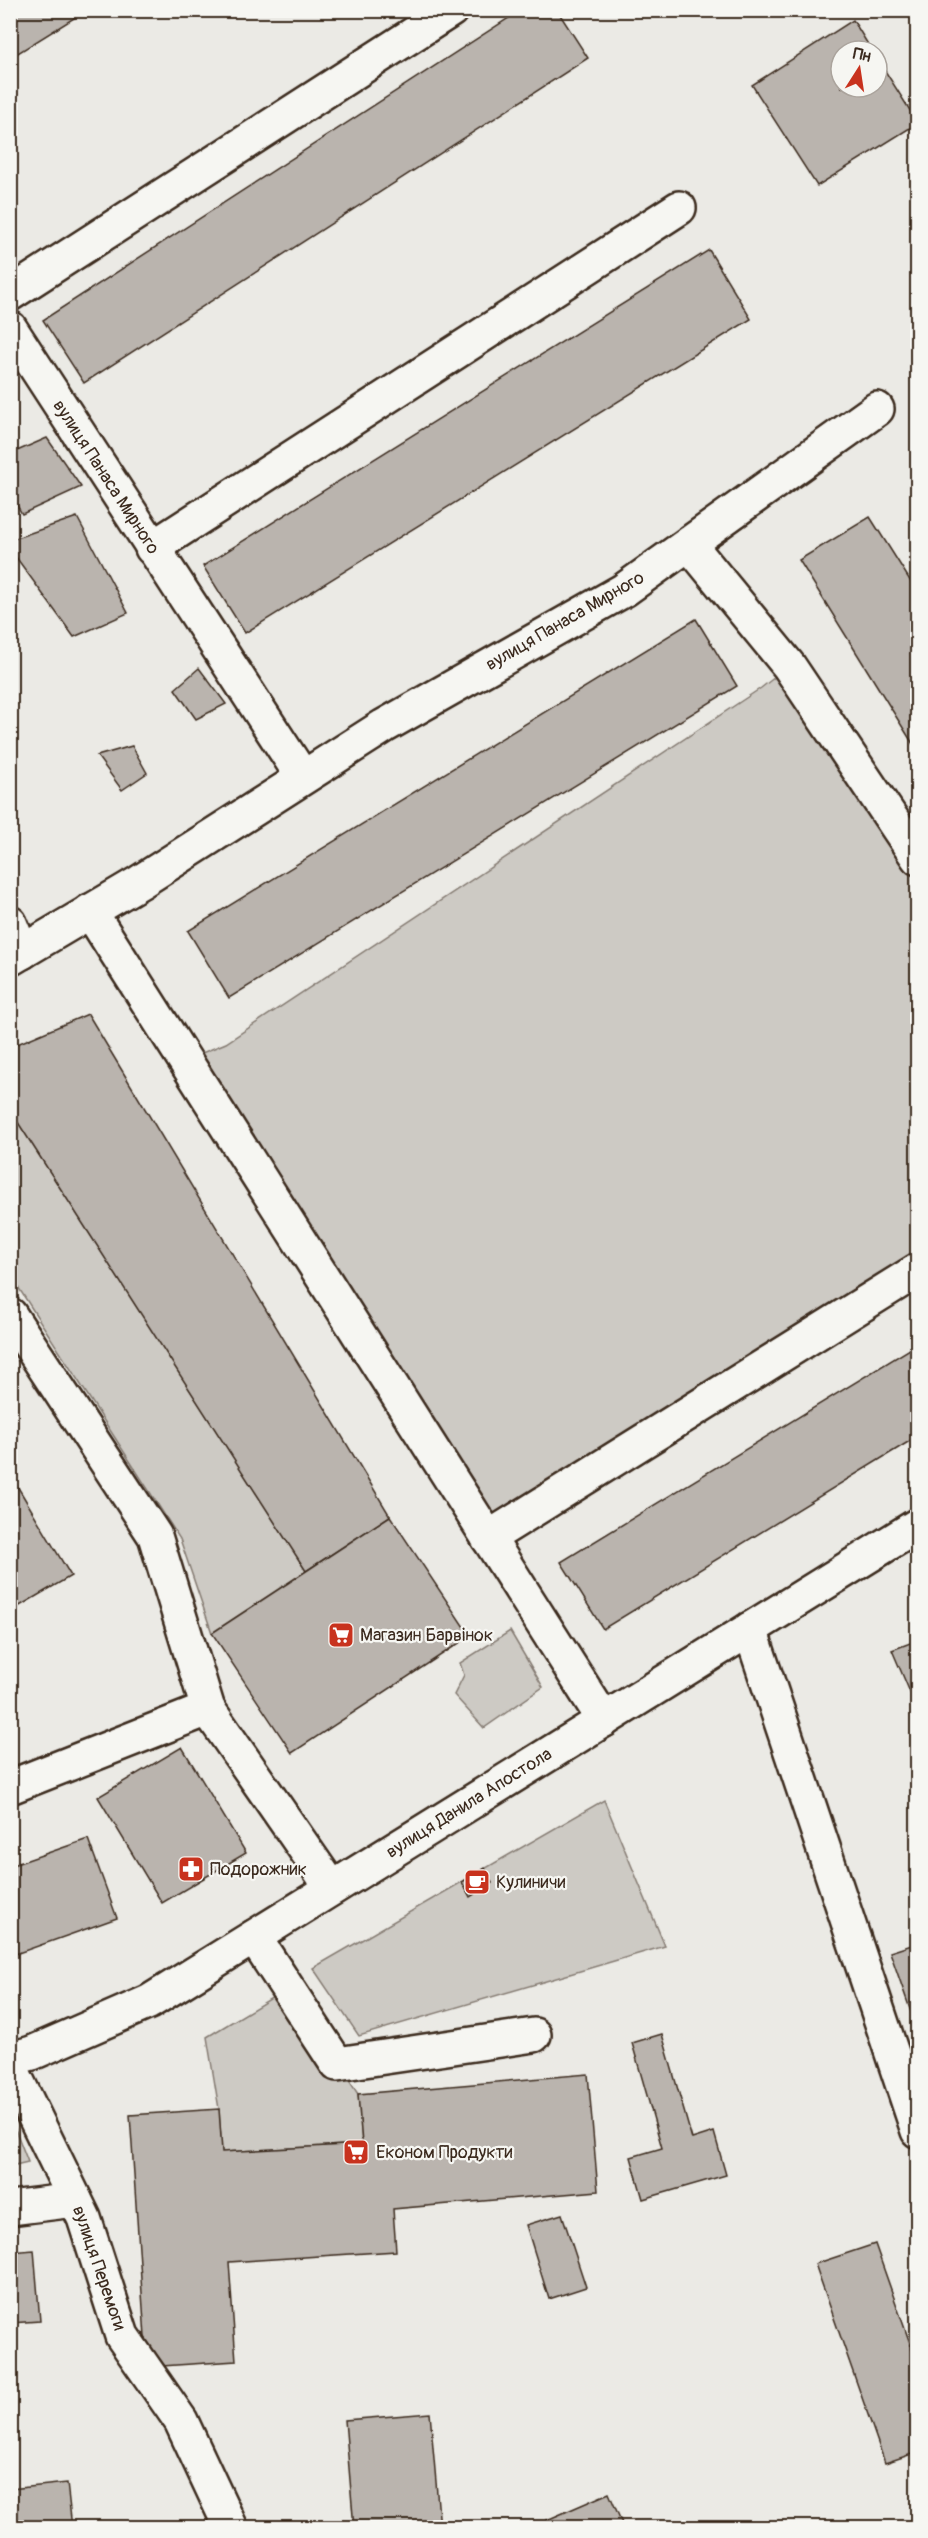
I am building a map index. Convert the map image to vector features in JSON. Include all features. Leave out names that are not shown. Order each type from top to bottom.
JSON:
[{"type":"street","points":[[10,294],[451,10]]},
{"type":"street","points":[[152,548],[679,208]]},
{"type":"street","name":"вулиця Панаса Мирного","points":[[10,328],[302,776]]},
{"type":"street","name":"вулиця Панаса Мирного","points":[[14,945],[90,911],[384,726],[624,590],[877,409]]},
{"type":"street","points":[[689,544],[789,666],[918,858]]},
{"type":"street","points":[[90,911],[604,1719]]},
{"type":"street","points":[[488,1538],[918,1269]]},
{"type":"street","points":[[10,1315],[155,1536],[208,1709],[332,1888]]},
{"type":"street","name":"вулиця Данила Апостола","points":[[10,2059],[32,2053],[149,2002],[918,1525]]},
{"type":"street","points":[[750,1629],[918,2131]]},
{"type":"street","points":[[10,1787],[208,1709]]},
{"type":"street","points":[[254,1937],[337,2064],[534,2036]]},
{"type":"street","name":"вулиця Перемоги","points":[[10,2066],[84,2218],[122,2336],[181,2421],[231,2528]]},
{"type":"street","points":[[10,2208],[75,2200]]},
{"type":"shaded area","points":[[789,666],[917,858],[917,1270],[488,1538],[185,1060],[226,1043],[761,688]]},
{"type":"shaded area","points":[[10,1110],[306,1571],[212,1633],[180,1539],[11,1276]]},
{"type":"shaded area","points":[[510,1631],[543,1687],[484,1728],[454,1695],[464,1675],[460,1663]]},
{"type":"shaded area","points":[[604,1800],[665,1946],[359,2036],[313,1968]]},
{"type":"shaded area","points":[[288,1988],[358,2094],[362,2144],[222,2152],[219,2109],[207,2037]]},
{"type":"shaded area","points":[[10,2116],[28,2162],[11,2166],[10,2166]]},
{"type":"shaded area","points":[[917,2517],[917,2527],[891,2527]]},
{"type":"building","points":[[10,10],[87,10],[10,58]]},
{"type":"building","points":[[521,10],[557,10],[588,58],[84,383],[43,320]]},
{"type":"building","points":[[853,20],[865,39],[829,39],[829,99],[889,99],[889,77],[918,123],[817,186],[752,85]]},
{"type":"building","points":[[709,250],[751,319],[245,633],[203,566]]},
{"type":"building","points":[[47,438],[81,487],[22,514],[10,493],[10,454]]},
{"type":"building","points":[[77,517],[128,613],[74,637],[10,549],[10,540]]},
{"type":"building","points":[[870,517],[918,593],[918,752],[799,560]]},
{"type":"building","points":[[696,619],[737,686],[229,998],[188,931]]},
{"type":"building","points":[[199,668],[226,704],[196,719],[175,689]]},
{"type":"building","points":[[132,746],[147,773],[122,790],[97,756]]},
{"type":"building","points":[[88,1014],[390,1516],[306,1571],[10,1110],[10,1047]]},
{"type":"building","points":[[918,1344],[918,1436],[603,1629],[561,1562]]},
{"type":"building","points":[[10,1474],[71,1576],[11,1611],[10,1610]]},
{"type":"building","name":"Магазин Барвінок","points":[[390,1516],[470,1636],[292,1753],[212,1633]]},
{"type":"building","points":[[918,1640],[918,1711],[892,1650]]},
{"type":"building","points":[[182,1747],[246,1853],[162,1903],[98,1797]]},
{"type":"building","points":[[88,1839],[117,1918],[10,1956],[10,1866]]},
{"type":"building","name":"Кулиничи","points":[[485,1868],[492,1883],[470,1897],[462,1882]]},
{"type":"building","points":[[918,1943],[918,2032],[890,1952]]},
{"type":"building","points":[[662,2034],[692,2139],[714,2132],[726,2175],[643,2199],[631,2157],[662,2148],[632,2043]]},
{"type":"building","points":[[588,2074],[598,2191],[393,2209],[396,2251],[229,2262],[236,2361],[147,2367],[130,2115],[219,2109],[222,2152],[362,2144],[358,2094]]},
{"type":"building","points":[[562,2214],[586,2287],[549,2299],[526,2225]]},
{"type":"building","points":[[875,2244],[918,2366],[918,2452],[885,2463],[815,2264]]},
{"type":"building","points":[[34,2250],[40,2321],[10,2323],[10,2252]]},
{"type":"building","points":[[430,2413],[440,2528],[354,2528],[345,2420]]},
{"type":"building","points":[[67,2483],[72,2528],[10,2528],[10,2489]]},
{"type":"building","points":[[609,2493],[624,2528],[550,2528],[547,2520]]},
{"type":"place","name":"Магазин Барвінок","points":[[341,1635]]},
{"type":"place","name":"Подорожник","points":[[191,1869]]},
{"type":"place","name":"Кулиничи","points":[[477,1882]]},
{"type":"place","name":"Економ Продукти","points":[[356,2152]]}]
